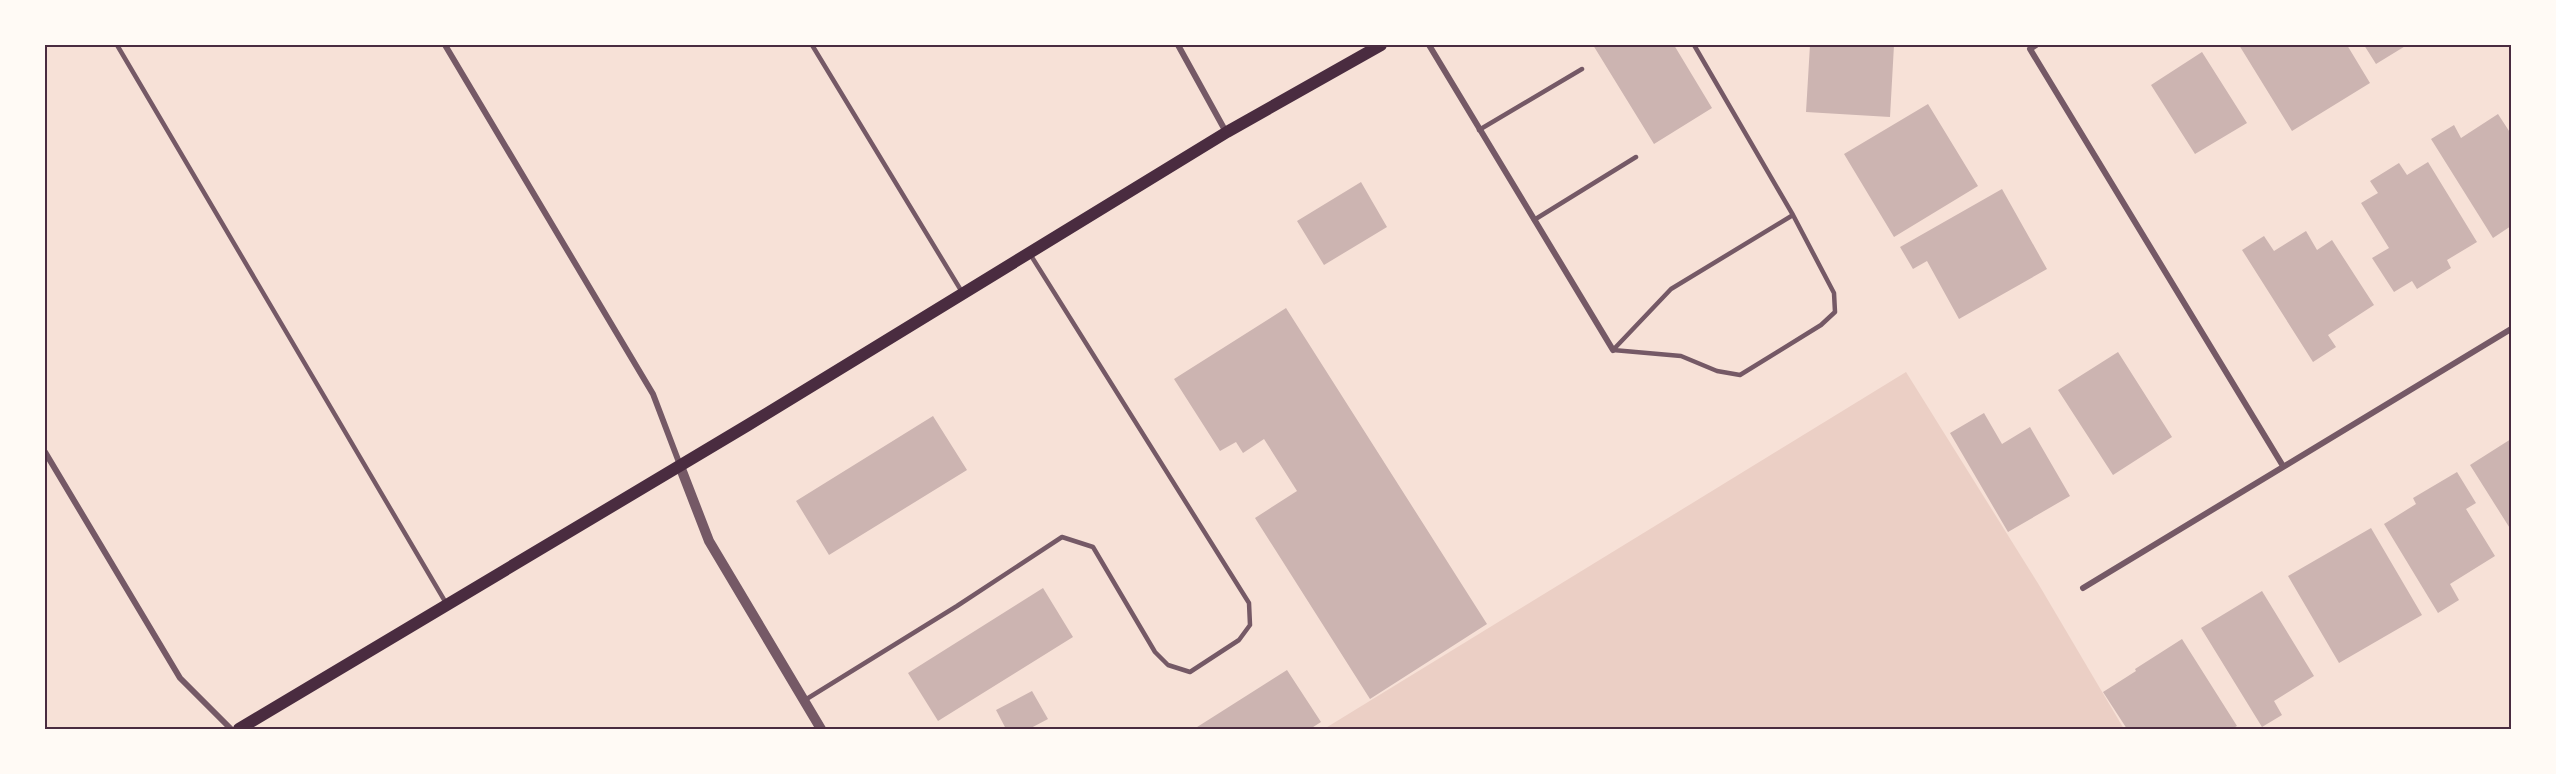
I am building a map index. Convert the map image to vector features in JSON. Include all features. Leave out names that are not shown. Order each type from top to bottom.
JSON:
[{"type":"main road","points":[[239,729],[963,295],[1227,132],[1381,45]]},
{"type":"street","points":[[446,45],[652,394],[709,541],[821,729]]},
{"type":"street","points":[[1178,45],[1227,132]]},
{"type":"street","points":[[1429,45],[1612,350]]},
{"type":"street","points":[[2036,45],[2030,49],[2283,466]]},
{"type":"street","points":[[2084,588],[2511,329]]},
{"type":"street","points":[[45,452],[180,678],[231,729]]},
{"type":"lane","points":[[117,45],[447,604]]},
{"type":"lane","points":[[812,45],[963,295]]},
{"type":"lane","points":[[1612,350],[1682,356],[1717,371],[1740,375],[1821,325],[1835,312],[1834,293],[1793,215],[1694,45]]},
{"type":"lane","points":[[1479,130],[1582,69]]},
{"type":"lane","points":[[1534,220],[1636,157]]},
{"type":"lane","points":[[1612,350],[1671,289],[1793,215]]},
{"type":"lane","points":[[804,700],[957,606],[1062,537],[1093,547],[1155,652],[1168,665],[1190,672],[1239,640],[1250,625],[1249,603],[1030,254]]},
{"type":"shaded area","points":[[1906,372],[2039,585],[2124,729],[1324,729]]},
{"type":"building","points":[[1593,45],[1674,45],[1712,108],[1654,144]]},
{"type":"building","points":[[1810,45],[1894,45],[1890,117],[1806,112]]},
{"type":"building","points":[[2239,45],[2347,45],[2370,83],[2292,131]]},
{"type":"building","points":[[2364,45],[2407,45],[2376,64]]},
{"type":"building","points":[[2202,52],[2247,123],[2195,154],[2151,85]]},
{"type":"building","points":[[1928,104],[1978,186],[1894,237],[1844,154]]},
{"type":"building","points":[[2498,114],[2511,134],[2511,226],[2493,238],[2431,139],[2454,125],[2461,138]]},
{"type":"building","points":[[2428,162],[2477,242],[2447,260],[2451,268],[2417,289],[2412,281],[2394,292],[2372,258],[2389,248],[2361,203],[2378,193],[2370,181],[2399,163],[2407,175]]},
{"type":"building","points":[[1361,182],[1387,227],[1324,265],[1297,221]]},
{"type":"building","points":[[2002,189],[2047,269],[1959,319],[1927,261],[1913,269],[1900,247]]},
{"type":"building","points":[[2306,231],[2317,250],[2332,240],[2374,305],[2328,335],[2336,347],[2313,362],[2242,250],[2264,236],[2274,251]]},
{"type":"building","points":[[1286,308],[1487,624],[1370,699],[1255,518],[1297,491],[1264,439],[1243,453],[1236,442],[1220,451],[1174,379]]},
{"type":"building","points":[[2118,352],[2172,437],[2113,475],[2058,390]]},
{"type":"building","points":[[1984,413],[2002,444],[2030,427],[2070,496],[2008,532],[1950,433]]},
{"type":"building","points":[[933,416],[967,470],[829,555],[796,501]]},
{"type":"building","points":[[2511,439],[2511,530],[2470,465]]},
{"type":"building","points":[[2457,472],[2476,503],[2466,509],[2495,556],[2450,584],[2459,600],[2438,613],[2384,524],[2416,504],[2413,498]]},
{"type":"building","points":[[2371,528],[2422,615],[2339,663],[2288,576]]},
{"type":"building","points":[[1043,588],[1073,637],[938,721],[908,673]]},
{"type":"building","points":[[2262,591],[2314,676],[2274,701],[2282,715],[2262,727],[2201,628]]},
{"type":"building","points":[[2182,639],[2237,726],[2231,729],[2127,729],[2103,692]]},
{"type":"building","points":[[1287,670],[1321,722],[1310,729],[1194,729]]},
{"type":"building","points":[[1032,691],[1048,719],[1029,729],[1006,729],[996,710]]}]
